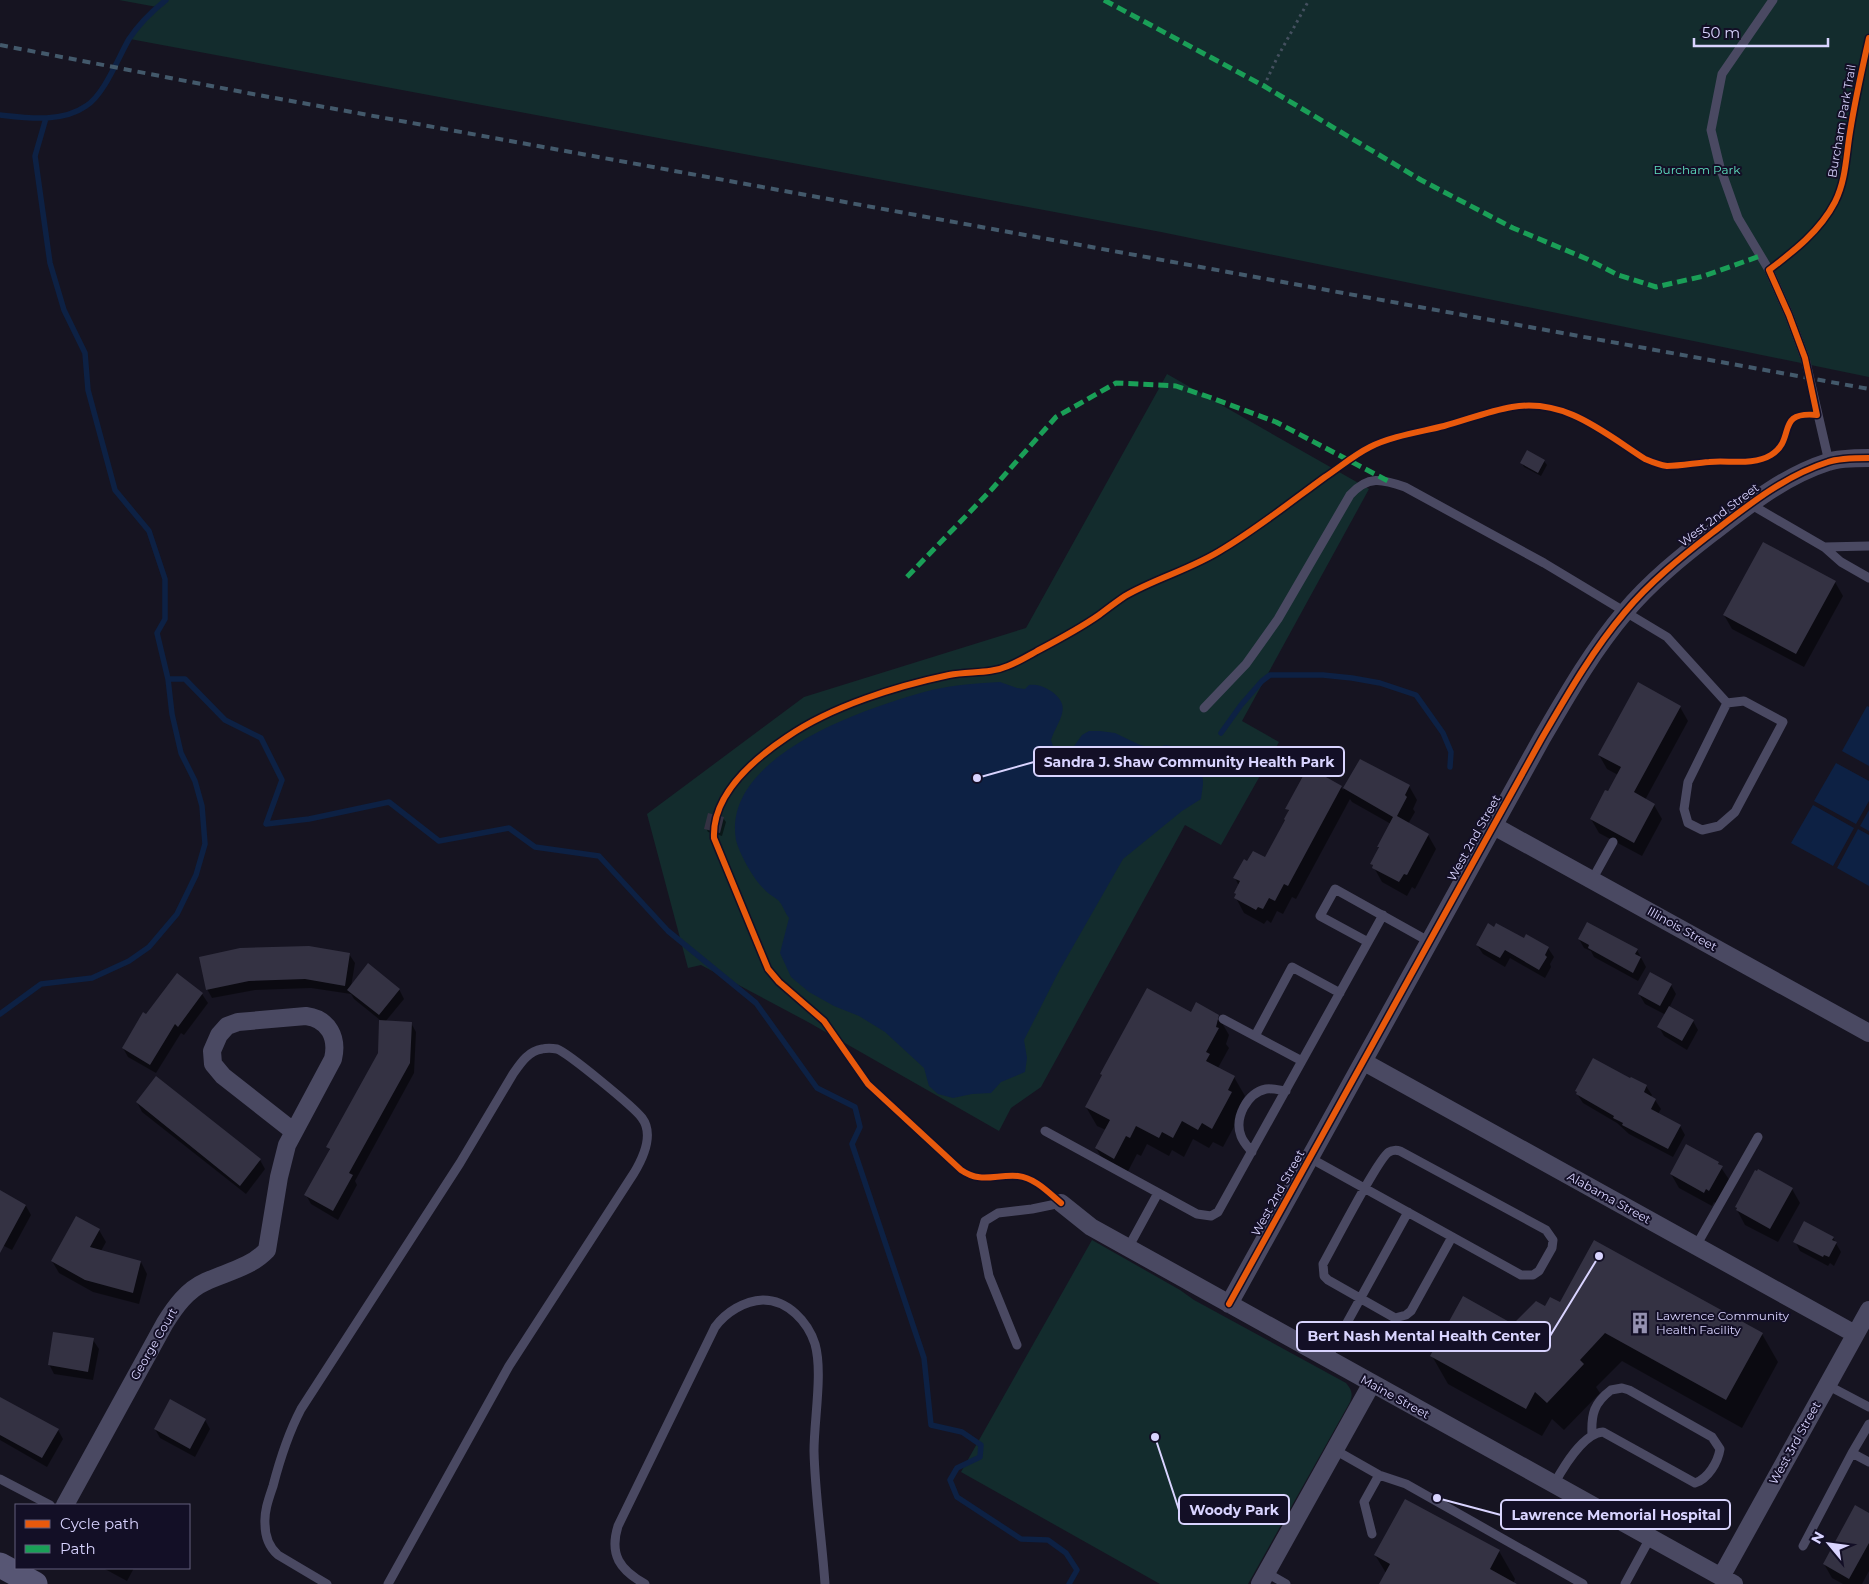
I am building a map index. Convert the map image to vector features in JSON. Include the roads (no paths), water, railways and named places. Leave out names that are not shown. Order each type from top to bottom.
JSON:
[{"type":"street","name":"West 2nd Street","points":[[1229,1304],[1542,738],[1575,681],[1604,638],[1626,611],[1668,569],[1750,504],[1792,479],[1829,462],[1869,458]]},
{"type":"street","name":"Illinois Street","points":[[1494,826],[1869,1034]]},
{"type":"street","name":"George Court","points":[[66,1504],[164,1323],[175,1307],[204,1282],[245,1266],[267,1250],[282,1161],[293,1131],[333,1059],[335,1046],[328,1027],[316,1019],[306,1016],[238,1022],[227,1026],[213,1046],[212,1059],[215,1068],[293,1131]]},
{"type":"street","name":"Alabama Street","points":[[1364,1062],[1856,1334]]},
{"type":"street","name":"Maine Street","points":[[1061,1203],[1090,1227],[1728,1580]]},
{"type":"street","name":"West 3rd Street","points":[[1728,1580],[1827,1385],[1869,1310]]},
{"type":"street","points":[[1264,1578],[1372,1384]]},
{"type":"street","points":[[0,1565],[30,1577]]},
{"type":"lane","points":[[1773,0],[1722,74],[1711,130],[1720,167],[1738,218],[1768,270],[1802,349],[1829,462]]},
{"type":"lane","points":[[1204,708],[1246,664],[1278,619],[1350,495],[1358,486],[1367,481],[1379,480],[1405,487],[1544,563],[1667,637],[1727,703]]},
{"type":"lane","points":[[1750,504],[1824,546],[1841,562],[1869,578]]},
{"type":"lane","points":[[1824,546],[1869,546]]},
{"type":"lane","points":[[1744,701],[1782,722],[1734,812],[1719,826],[1702,830],[1688,822],[1684,809],[1688,782],[1727,703],[1744,701]]},
{"type":"lane","points":[[1592,880],[1613,842]]},
{"type":"lane","points":[[1368,942],[1320,916],[1336,889],[1430,942]]},
{"type":"lane","points":[[1045,1130],[1197,1214],[1211,1216],[1218,1212],[1383,915]]},
{"type":"lane","points":[[1255,1036],[1292,967],[1340,993]]},
{"type":"lane","points":[[1223,1019],[1302,1062]]},
{"type":"lane","points":[[327,1584],[278,1555],[271,1548],[266,1536],[266,1508],[290,1429],[300,1409],[460,1163],[512,1074],[534,1052],[550,1048],[558,1050],[639,1114],[646,1125],[644,1151],[634,1173],[504,1374],[388,1584]]},
{"type":"lane","points":[[1252,1152],[1241,1135],[1240,1118],[1243,1109],[1253,1096],[1260,1091],[1268,1088],[1286,1091]]},
{"type":"lane","points":[[1696,1246],[1758,1137]]},
{"type":"lane","points":[[1310,1158],[1365,1189],[1521,1275],[1527,1276],[1539,1272],[1552,1248],[1553,1240],[1546,1230],[1400,1151],[1389,1152],[1383,1157],[1365,1189],[1323,1264],[1322,1269],[1324,1276],[1328,1280],[1395,1318],[1406,1315],[1411,1311],[1452,1237]]},
{"type":"lane","points":[[1128,1248],[1158,1193]]},
{"type":"lane","points":[[1017,1345],[989,1276],[981,1235],[985,1221],[998,1213],[1061,1203]]},
{"type":"lane","points":[[1327,1359],[1408,1212]]},
{"type":"lane","points":[[646,1584],[628,1572],[617,1560],[614,1542],[618,1526],[715,1327],[726,1315],[738,1307],[764,1300],[782,1304],[798,1315],[809,1331],[816,1350],[818,1370],[814,1452],[825,1584]]},
{"type":"lane","points":[[1827,1385],[1869,1407]]},
{"type":"lane","points":[[1554,1484],[1570,1459],[1592,1435],[1603,1432],[1695,1483],[1706,1477],[1720,1449],[1712,1437],[1629,1390],[1622,1388],[1611,1390],[1593,1410],[1591,1418],[1592,1435]]},
{"type":"lane","points":[[1803,1546],[1869,1424]]},
{"type":"lane","points":[[1335,1450],[1378,1475],[1406,1484],[1568,1580],[1583,1584]]},
{"type":"lane","points":[[1852,1453],[1869,1462]]},
{"type":"lane","points":[[1372,1534],[1364,1502],[1378,1475]]},
{"type":"lane","points":[[0,1479],[48,1504]]},
{"type":"lane","points":[[1625,1584],[1650,1538]]},
{"type":"lane","points":[[1264,1578],[1286,1584]]},
{"type":"water","points":[[1000,682],[1025,689],[1029,685],[1038,685],[1051,691],[1058,697],[1063,709],[1051,740],[1053,746],[1059,752],[1066,753],[1072,749],[1082,735],[1089,731],[1115,733],[1140,745],[1153,748],[1166,745],[1176,747],[1202,764],[1203,784],[1201,799],[1182,811],[1123,859],[1059,971],[1024,1040],[1027,1058],[1025,1072],[1001,1082],[991,1093],[953,1098],[938,1094],[929,1086],[924,1068],[885,1032],[859,1016],[834,1006],[809,992],[791,977],[780,953],[789,918],[779,901],[766,891],[756,879],[744,859],[736,840],[738,810],[752,783],[775,759],[805,739],[839,722],[873,708],[932,690],[966,684]]},
{"type":"water","points":[[1867,706],[1869,707],[1869,766],[1842,751]]},
{"type":"water","points":[[1836,763],[1869,781],[1869,801],[1856,824],[1814,801]]},
{"type":"water","points":[[1813,805],[1854,828],[1833,866],[1791,843]]},
{"type":"water","points":[[1869,810],[1869,831],[1860,826]]},
{"type":"water","points":[[1858,829],[1869,835],[1869,886],[1837,868]]},
{"type":"waterway","points":[[0,115],[33,118],[55,117],[66,115],[86,106],[93,101],[105,85],[133,33],[166,0]]},
{"type":"waterway","points":[[0,1014],[41,984],[92,978],[129,961],[149,947],[177,914],[196,875],[205,844],[202,806],[195,781],[181,753],[172,714],[168,679],[157,633],[165,619],[165,579],[149,531],[115,490],[88,390],[85,353],[64,310],[50,263],[35,156],[46,118]]},
{"type":"waterway","points":[[1221,733],[1241,705],[1262,681],[1270,675],[1323,675],[1352,678],[1380,683],[1416,695],[1443,733],[1451,752],[1450,767]]},
{"type":"waterway","points":[[168,679],[185,679],[225,720],[261,738],[282,780],[266,824],[309,819],[389,802],[439,841],[509,828],[535,847],[599,856],[668,931],[756,1003],[817,1088],[855,1107],[860,1127],[852,1144],[924,1358],[931,1425],[962,1432],[981,1445],[980,1457],[957,1468],[950,1480],[957,1497],[1021,1539],[1048,1540],[1066,1553],[1077,1570],[1069,1584]]},
{"type":"railway","points":[[0,45],[253,94],[1869,389]]},
{"type":"place","name":"Sandra J. Shaw Community Health Park","points":[[977,778]]},
{"type":"place","name":"Bert Nash Mental Health Center","points":[[1599,1256]]},
{"type":"place","name":"Lawrence Community Health Facility","points":[[1640,1323]]},
{"type":"place","name":"Woody Park","points":[[1155,1437]]},
{"type":"place","name":"Lawrence Memorial Hospital","points":[[1437,1498]]},
{"type":"park label","name":"Burcham Park","points":[[1697,170]]}]
